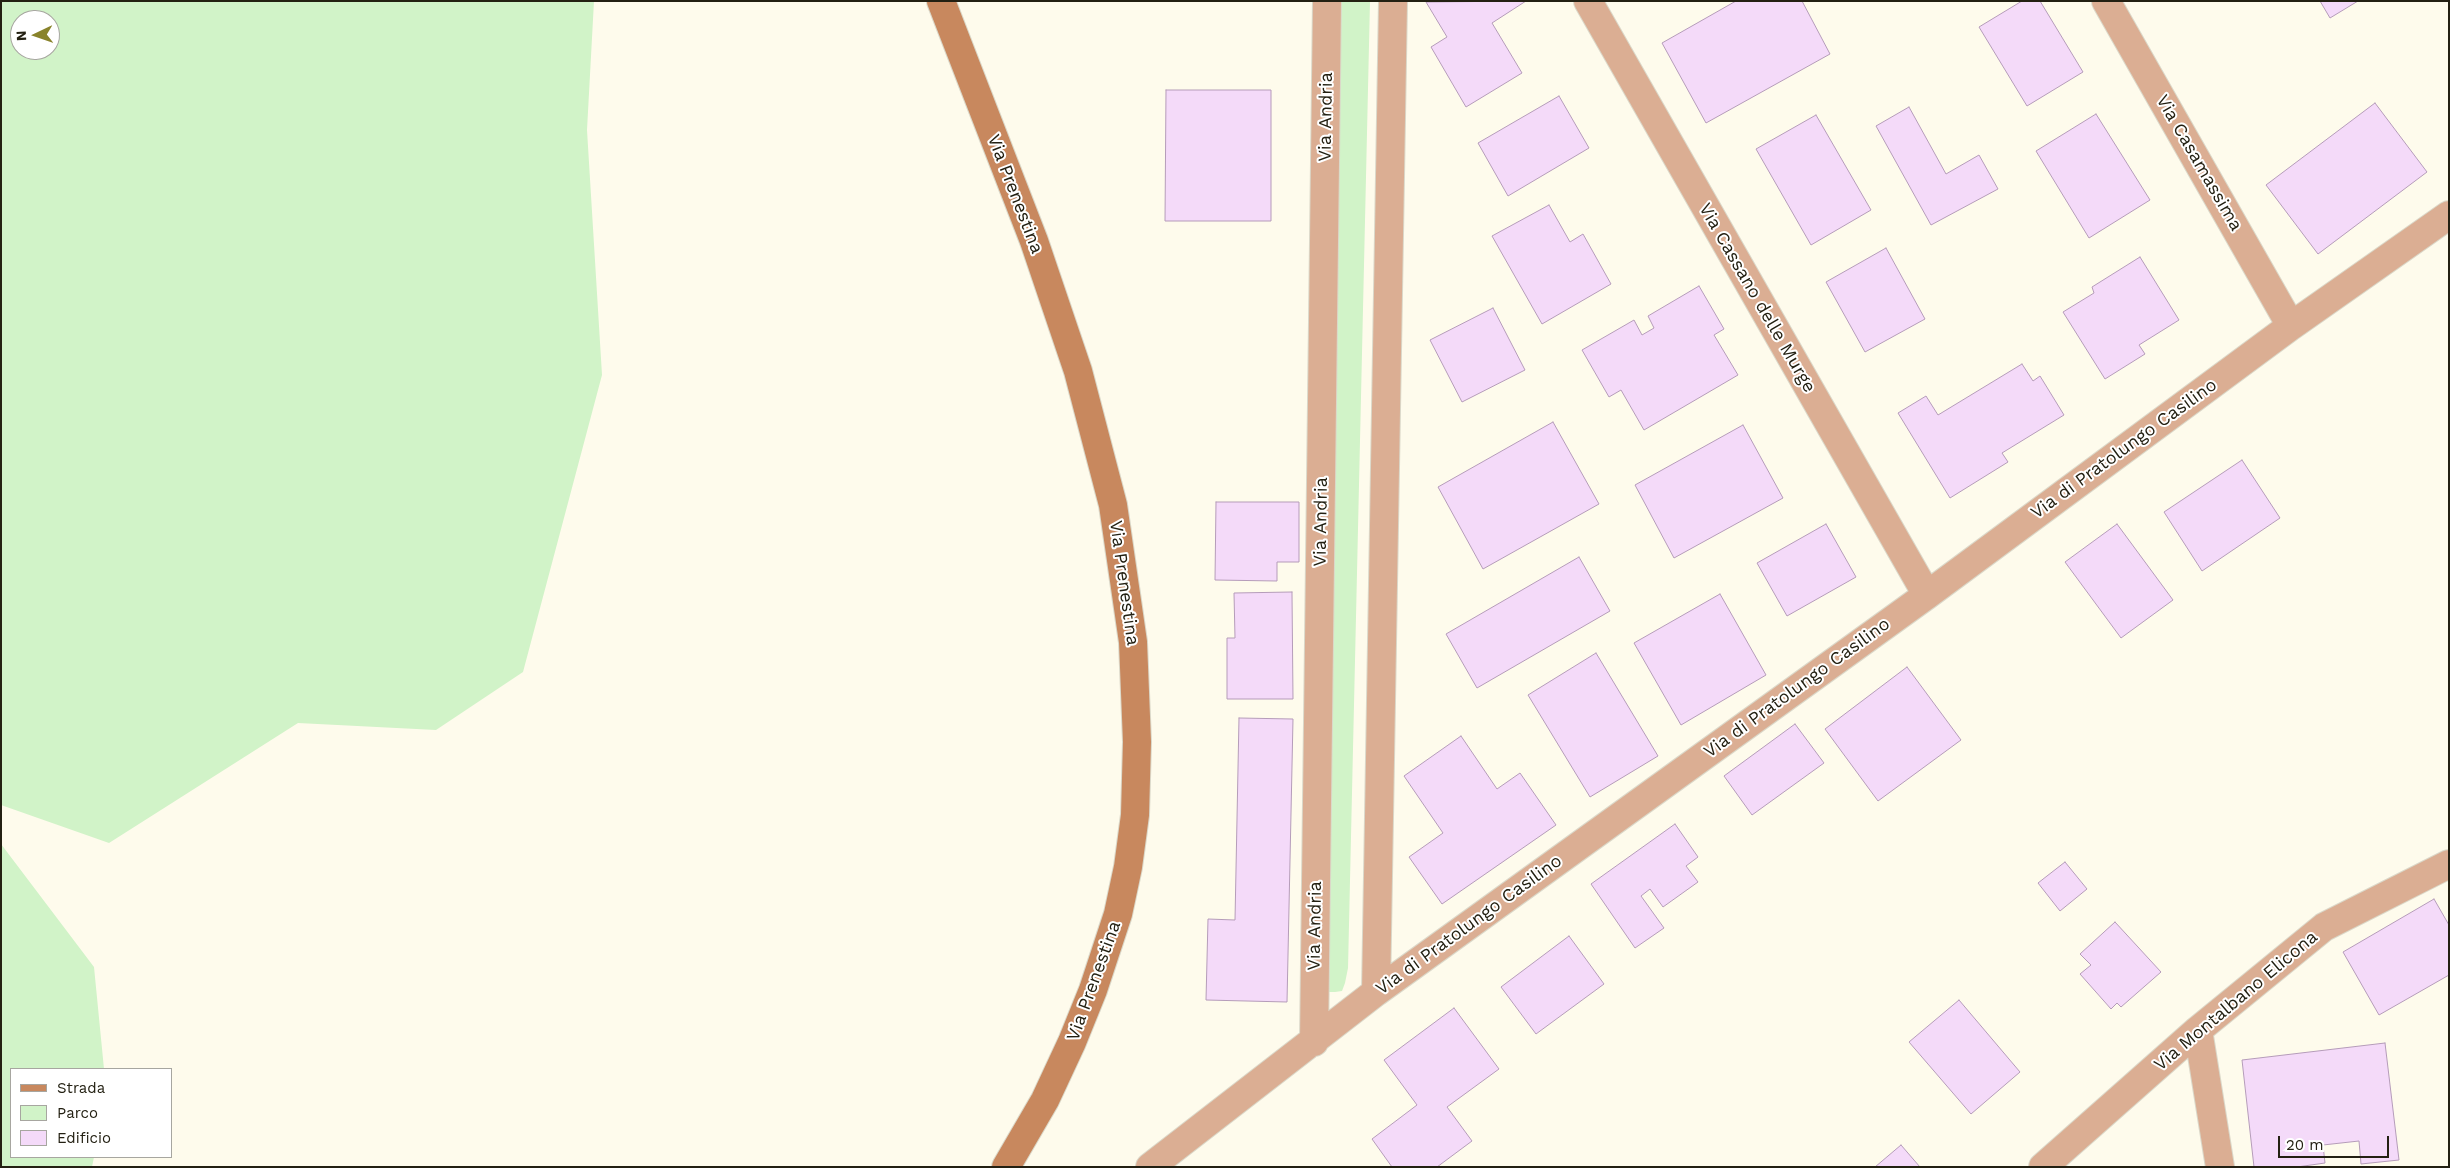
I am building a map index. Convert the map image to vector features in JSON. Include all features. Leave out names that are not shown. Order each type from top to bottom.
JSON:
[{"type":"main road","name":"Via Prenestina","points":[[941,1],[1034,241],[1078,371],[1113,505],[1133,642],[1137,734],[1136,807],[1128,867],[1118,914],[1094,990],[1072,1042],[1045,1100],[1006,1167]]},
{"type":"street","name":"Via Andria","points":[[1314,1042],[1327,1]]},
{"type":"street","points":[[1376,992],[1393,1]]},
{"type":"street","name":"Via Cassano delle Murge","points":[[1588,1],[1927,595]]},
{"type":"street","name":"Via Casamassima","points":[[2106,1],[2291,326]]},
{"type":"street","name":"Via di Pratolungo Casilino","points":[[1150,1167],[1314,1042],[1376,992],[1927,595],[2291,326],[2449,215]]},
{"type":"street","name":"Via Montalbano Elicona","points":[[2043,1167],[2198,1030],[2324,927],[2449,864]]},
{"type":"street","points":[[2198,1030],[2220,1167]]},
{"type":"green space","points":[[1,1],[594,1],[587,130],[602,375],[523,672],[436,730],[298,723],[109,843],[1,805]]},
{"type":"green space","points":[[1338,1],[1370,1],[1348,968],[1342,991],[1327,992]]},
{"type":"green space","points":[[1,844],[94,967],[104,1068],[10,1068],[10,1158],[94,1158],[92,1167],[1,1167]]},
{"type":"building","points":[[1526,1],[1492,23],[1522,73],[1466,107],[1431,47],[1447,37],[1426,2]]},
{"type":"building","points":[[1736,1],[1802,1],[1830,54],[1706,123],[1662,43]]},
{"type":"building","points":[[2022,1],[2040,1],[2083,72],[2027,106],[1979,27]]},
{"type":"building","points":[[2320,1],[2358,1],[2330,18]]},
{"type":"building","points":[[1166,90],[1271,90],[1271,221],[1165,221]]},
{"type":"building","points":[[1559,96],[1589,148],[1508,196],[1478,143]]},
{"type":"building","points":[[2375,103],[2427,172],[2318,254],[2266,185]]},
{"type":"building","points":[[1909,107],[1946,174],[1979,155],[1998,189],[1931,225],[1876,126]]},
{"type":"building","points":[[2096,114],[2150,200],[2089,238],[2036,151]]},
{"type":"building","points":[[1816,115],[1871,210],[1811,245],[1756,149]]},
{"type":"building","points":[[1549,205],[1570,242],[1583,234],[1611,284],[1542,324],[1492,236]]},
{"type":"building","points":[[1886,248],[1925,319],[1865,352],[1826,282]]},
{"type":"building","points":[[2140,257],[2179,320],[2139,345],[2145,354],[2105,379],[2063,312],[2094,293],[2092,287]]},
{"type":"building","points":[[1699,286],[1724,329],[1714,335],[1738,375],[1644,430],[1621,390],[1609,397],[1582,350],[1634,320],[1642,335],[1654,328],[1648,316]]},
{"type":"building","points":[[1493,308],[1525,370],[1462,402],[1430,340]]},
{"type":"building","points":[[2022,364],[2033,381],[2040,376],[2064,415],[2002,453],[2008,462],[1950,498],[1898,413],[1926,396],[1938,415]]},
{"type":"building","points":[[1553,422],[1599,504],[1483,569],[1438,487]]},
{"type":"building","points":[[1743,425],[1783,498],[1674,558],[1635,485]]},
{"type":"building","points":[[2242,460],[2280,518],[2202,571],[2164,512]]},
{"type":"building","points":[[1216,502],[1299,502],[1299,562],[1277,562],[1277,581],[1215,580]]},
{"type":"building","points":[[1826,524],[1856,577],[1787,616],[1757,563]]},
{"type":"building","points":[[2117,524],[2173,600],[2121,638],[2065,562]]},
{"type":"building","points":[[1579,557],[1610,611],[1477,688],[1446,634]]},
{"type":"building","points":[[1292,592],[1293,699],[1227,699],[1227,638],[1235,638],[1234,593]]},
{"type":"building","points":[[1720,594],[1766,675],[1681,725],[1634,643]]},
{"type":"building","points":[[1596,653],[1658,756],[1590,797],[1528,695]]},
{"type":"building","points":[[1907,667],[1961,740],[1878,801],[1825,729]]},
{"type":"building","points":[[1239,718],[1293,719],[1287,1002],[1206,1000],[1208,919],[1235,920]]},
{"type":"building","points":[[1795,724],[1824,763],[1752,815],[1724,776]]},
{"type":"building","points":[[1461,736],[1497,789],[1520,773],[1556,825],[1442,904],[1409,857],[1443,833],[1404,776]]},
{"type":"building","points":[[1675,824],[1698,857],[1686,866],[1698,882],[1663,907],[1650,889],[1641,896],[1664,928],[1635,948],[1591,884]]},
{"type":"building","points":[[2065,862],[2087,889],[2060,911],[2038,883]]},
{"type":"building","points":[[2434,899],[2449,925],[2449,975],[2379,1015],[2343,952]]},
{"type":"building","points":[[2115,922],[2161,972],[2121,1007],[2117,1003],[2111,1009],[2080,974],[2091,965],[2080,954]]},
{"type":"building","points":[[1569,936],[1604,984],[1536,1034],[1501,987]]},
{"type":"building","points":[[1959,1000],[2020,1072],[1971,1114],[1909,1042]]},
{"type":"building","points":[[1454,1008],[1499,1069],[1447,1107],[1472,1141],[1437,1167],[1392,1167],[1372,1139],[1417,1105],[1384,1060]]},
{"type":"building","points":[[2385,1043],[2399,1160],[2361,1164],[2359,1141],[2323,1145],[2325,1163],[2297,1167],[2254,1167],[2242,1060]]},
{"type":"building","points":[[1901,1145],[1920,1167],[1875,1167]]}]
